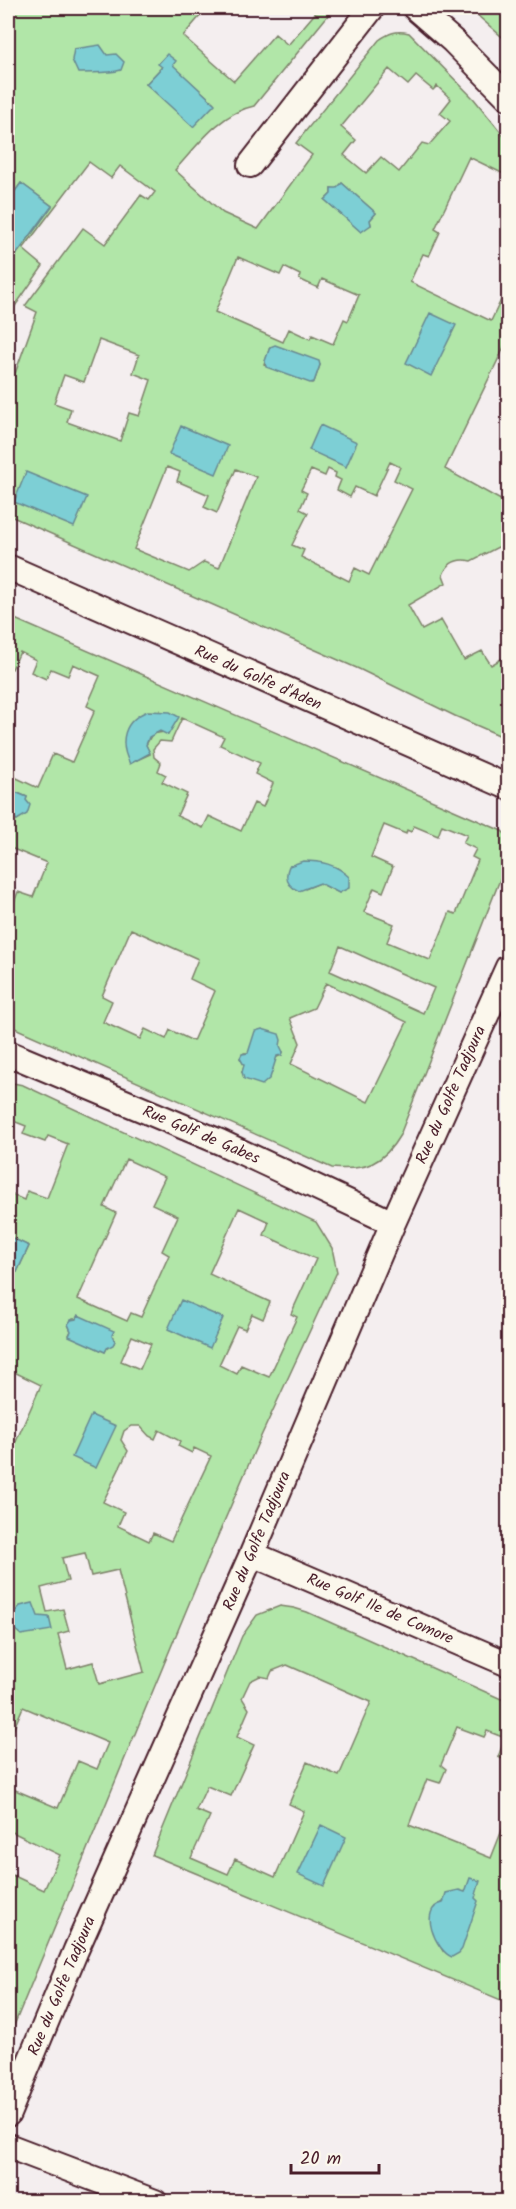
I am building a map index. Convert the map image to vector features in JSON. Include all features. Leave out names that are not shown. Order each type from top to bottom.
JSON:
[{"type":"street","points":[[250,165],[372,8]]},
{"type":"street","points":[[415,8],[453,41],[508,97]]},
{"type":"street","name":"Rue du Golfe d'Aden","points":[[8,567],[508,787]]},
{"type":"street","name":"Rue du Golfe Tadjoura","points":[[8,2114],[76,1950],[252,1554],[393,1223],[508,967]]},
{"type":"street","name":"Rue Golf de Gabes","points":[[8,1053],[231,1147],[393,1223]]},
{"type":"street","name":"Rue Golf Ile de Comore","points":[[252,1554],[508,1664]]},
{"type":"street","points":[[8,2146],[155,2202]]},
{"type":"green space","points":[[8,8],[207,8],[183,36],[234,81],[275,34],[288,45],[317,11],[314,8],[334,8],[254,106],[220,123],[175,170],[223,213],[258,229],[312,155],[296,143],[379,40],[396,32],[409,33],[474,99],[508,141],[508,176],[469,157],[435,229],[440,232],[429,256],[423,254],[410,282],[491,321],[508,285],[508,339],[445,469],[508,504],[508,549],[498,547],[471,561],[454,562],[443,575],[446,583],[408,605],[422,630],[441,620],[464,660],[482,651],[491,665],[508,655],[508,739],[359,669],[8,515],[8,393],[37,312],[25,306],[83,228],[105,244],[141,195],[149,200],[155,192],[120,166],[111,178],[89,162],[23,249],[43,266],[13,309],[8,307],[8,266],[52,206],[21,183],[8,201]],"holes":[[[172,65],[214,103],[146,84],[162,67]],[[389,69],[408,85],[416,76],[433,90],[437,86],[451,99],[440,113],[450,121],[429,145],[422,143],[399,172],[381,157],[366,173],[344,155],[356,140],[341,127]],[[342,183],[376,213],[370,220],[371,225],[361,231],[325,200],[331,194],[331,188],[337,189]],[[238,257],[280,275],[284,267],[300,275],[299,279],[318,288],[322,279],[359,295],[348,321],[344,319],[333,344],[312,335],[310,339],[289,329],[283,342],[215,312]],[[99,340],[139,355],[133,373],[151,380],[139,416],[129,413],[120,441],[67,422],[71,409],[54,403],[64,375],[84,382]],[[270,347],[320,365],[312,383],[264,365]],[[390,462],[400,467],[394,480],[412,489],[369,575],[355,568],[349,581],[301,557],[304,550],[292,545],[308,513],[300,509],[307,493],[301,490],[311,470],[325,476],[328,469],[336,473],[335,477],[341,480],[337,490],[350,497],[355,487],[374,496]],[[167,467],[180,472],[177,481],[209,495],[204,507],[217,513],[236,469],[256,477],[219,568],[204,562],[189,572],[134,549]]]},
{"type":"green space","points":[[469,8],[508,8],[508,42]]},
{"type":"green space","points":[[8,616],[502,831],[508,837],[508,859],[400,1135],[380,1159],[364,1167],[332,1168],[8,1025],[8,918],[18,892],[33,897],[47,863],[8,847],[8,816],[17,820],[21,817],[27,797],[8,789],[8,774],[38,788],[53,754],[72,762],[95,710],[87,706],[100,676],[73,664],[68,676],[51,669],[46,679],[31,672],[36,660],[20,652],[12,669],[8,667]],"holes":[[[160,711],[165,732],[152,734],[146,745],[150,754],[130,763]],[[182,718],[224,737],[220,745],[260,763],[255,774],[273,783],[263,807],[254,803],[241,831],[209,816],[203,828],[177,816],[187,794],[162,782],[166,775],[158,771],[161,763],[154,757],[153,749],[160,741],[171,742]],[[384,825],[406,834],[407,830],[411,832],[414,826],[438,836],[442,825],[467,835],[463,843],[476,849],[472,857],[478,860],[456,914],[450,912],[430,960],[387,942],[394,924],[364,912],[374,888],[383,892],[393,867],[371,857]],[[336,867],[345,873],[339,893],[320,883],[305,889]],[[131,929],[198,959],[190,979],[215,991],[193,1041],[170,1030],[166,1039],[145,1029],[140,1039],[103,1022],[112,1001],[102,996]],[[340,946],[434,988],[423,1013],[330,971]],[[326,983],[407,1022],[368,1102],[291,1064],[300,1043],[290,1018],[314,1008]],[[283,1052],[282,1055],[242,1072],[244,1065],[240,1058],[244,1053]]]},
{"type":"green space","points":[[8,1082],[23,1085],[316,1222],[332,1248],[337,1272],[257,1445],[198,1582],[8,2040],[8,1873],[44,1890],[60,1855],[8,1830],[8,1787],[58,1808],[78,1761],[97,1769],[108,1743],[23,1707],[8,1742],[8,1443],[14,1446],[41,1385],[8,1369],[8,1268],[17,1272],[29,1246],[8,1236],[8,1193],[24,1200],[27,1191],[47,1198],[68,1144],[48,1136],[45,1142],[23,1134],[26,1126],[8,1119]],"holes":[[[126,1159],[165,1177],[152,1204],[178,1216],[162,1251],[169,1255],[141,1317],[131,1313],[127,1321],[78,1299],[116,1213],[104,1207]],[[239,1208],[269,1222],[264,1235],[316,1259],[291,1314],[297,1317],[269,1377],[241,1365],[237,1374],[219,1365],[237,1326],[245,1329],[252,1314],[263,1319],[270,1302],[209,1274]],[[78,1315],[114,1337],[114,1343],[105,1352],[69,1335],[71,1331],[68,1324],[76,1319]],[[132,1336],[151,1344],[140,1369],[121,1361]],[[131,1426],[140,1426],[155,1439],[159,1430],[180,1441],[178,1446],[192,1453],[194,1448],[211,1456],[171,1541],[153,1533],[149,1541],[118,1526],[124,1512],[103,1502],[128,1451],[121,1440],[124,1431]],[[85,1553],[91,1576],[118,1570],[144,1672],[99,1684],[93,1662],[67,1669],[58,1634],[69,1631],[63,1609],[47,1612],[41,1588],[68,1581],[62,1558]]]},
{"type":"green space","points":[[280,1606],[307,1612],[508,1702],[508,1761],[498,1757],[505,1738],[487,1731],[484,1737],[457,1727],[441,1765],[446,1769],[440,1783],[427,1779],[409,1825],[491,1858],[508,1815],[508,2003],[152,1855],[242,1636],[257,1615]],"holes":[[[287,1665],[371,1702],[339,1776],[307,1762],[289,1804],[304,1811],[275,1877],[235,1859],[228,1874],[191,1858],[210,1816],[196,1810],[207,1786],[231,1796],[254,1745],[237,1737],[249,1709],[242,1698],[250,1681],[260,1676],[269,1678],[272,1671]],[[465,1893],[474,1898],[443,1951],[432,1928],[432,1916],[440,1904]]]},
{"type":"water","points":[[100,45],[107,55],[116,54],[124,62],[121,70],[78,73],[72,60],[74,49]]},
{"type":"water","points":[[167,54],[176,61],[173,65],[215,104],[193,127],[146,84],[162,67],[158,64]]},
{"type":"water","points":[[21,183],[52,206],[8,266],[8,201]]},
{"type":"water","points":[[342,183],[376,213],[370,220],[371,225],[361,232],[325,200],[331,194],[331,188],[337,188]]},
{"type":"water","points":[[430,313],[456,325],[431,376],[406,363]]},
{"type":"water","points":[[275,345],[319,361],[320,365],[314,382],[310,383],[266,367],[265,361],[270,347]]},
{"type":"water","points":[[320,425],[357,442],[346,467],[309,450]]},
{"type":"water","points":[[181,426],[228,446],[216,474],[169,454]]},
{"type":"water","points":[[26,472],[87,497],[74,527],[14,502]]},
{"type":"water","points":[[148,711],[170,712],[179,717],[168,735],[160,731],[149,737],[146,745],[150,753],[130,764],[124,747],[126,732],[133,720]]},
{"type":"water","points":[[8,789],[27,797],[26,800],[30,805],[27,814],[17,820],[8,816]]},
{"type":"water","points":[[303,861],[322,863],[339,869],[349,877],[349,888],[339,893],[320,883],[299,891],[295,889],[287,878],[289,866]]},
{"type":"water","points":[[262,1029],[279,1034],[283,1052],[282,1055],[277,1056],[270,1078],[262,1085],[244,1079],[242,1072],[244,1065],[240,1058],[242,1054],[248,1053],[255,1031]]},
{"type":"water","points":[[8,1236],[29,1246],[17,1272],[8,1268]]},
{"type":"water","points":[[181,1300],[223,1318],[210,1348],[168,1329]]},
{"type":"water","points":[[78,1315],[114,1331],[113,1345],[105,1352],[69,1336],[71,1331],[68,1324]]},
{"type":"water","points":[[91,1415],[116,1426],[96,1468],[72,1457]]},
{"type":"water","points":[[33,1603],[38,1616],[49,1617],[52,1630],[21,1635],[12,1627],[12,1615],[20,1606]]},
{"type":"water","points":[[321,1825],[346,1837],[324,1886],[298,1874]]},
{"type":"water","points":[[470,1878],[480,1881],[475,1898],[478,1901],[462,1949],[452,1957],[440,1947],[435,1939],[430,1921],[431,1913],[435,1907],[443,1903],[446,1893],[459,1890],[465,1892]]}]
